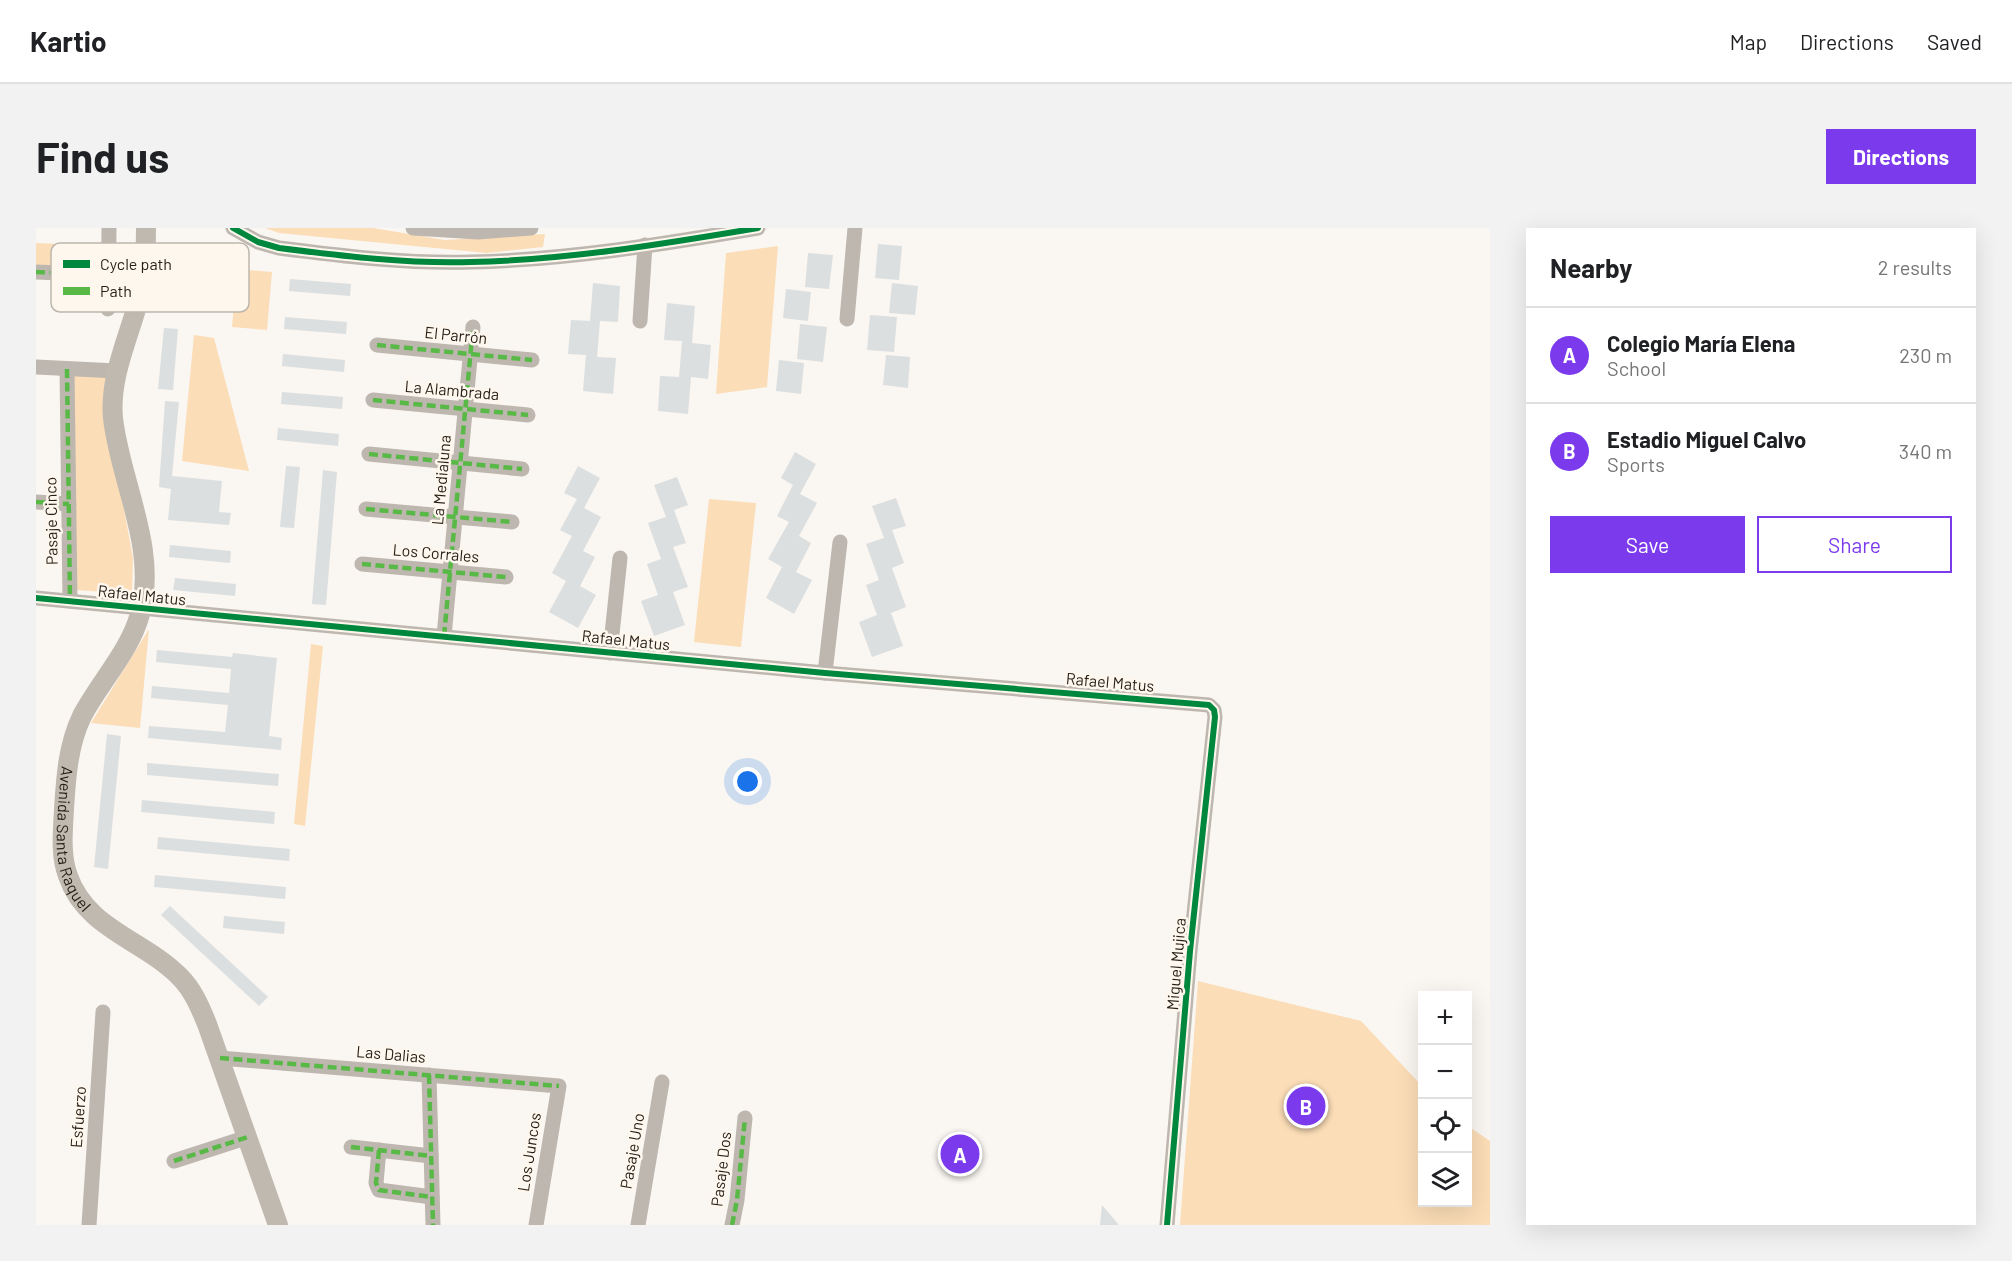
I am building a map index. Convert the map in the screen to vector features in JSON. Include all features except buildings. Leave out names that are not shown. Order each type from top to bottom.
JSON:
[{"type":"main road","name":"Avenida Santa Raquel","points":[[145,243],[146,228]]},
{"type":"main road","name":"Avenida Santa Raquel","points":[[134,312],[117,371],[113,416],[144,561],[141,609],[132,632],[82,716],[73,738],[68,763],[63,822],[65,868],[72,887],[99,920],[170,968],[187,986],[199,1006],[220,1058],[278,1225]]},
{"type":"street","points":[[109,228],[109,243]]},
{"type":"street","points":[[233,228],[258,242],[279,248],[416,261],[505,261],[645,245],[758,228]]},
{"type":"street","points":[[413,228],[478,232],[531,228]]},
{"type":"street","points":[[847,319],[855,228]]},
{"type":"street","points":[[640,321],[645,245]]},
{"type":"street","points":[[36,272],[51,273]]},
{"type":"street","name":"La Medialuna","points":[[444,636],[473,327]]},
{"type":"street","name":"El Parrón","points":[[377,345],[532,360]]},
{"type":"street","points":[[36,367],[117,371]]},
{"type":"street","name":"Pasaje Cinco","points":[[68,369],[70,601]]},
{"type":"street","name":"La Alambrada","points":[[373,400],[528,415]]},
{"type":"street","points":[[369,454],[522,469]]},
{"type":"street","points":[[36,502],[69,504]]},
{"type":"street","points":[[366,509],[512,522]]},
{"type":"street","points":[[825,673],[840,542]]},
{"type":"street","points":[[610,652],[620,558]]},
{"type":"street","name":"Los Corrales","points":[[362,564],[506,577]]},
{"type":"street","name":"Rafael Matus","points":[[36,598],[825,673],[1205,703],[1212,707]]},
{"type":"street","name":"Miguel Mujica","points":[[1167,1225],[1190,951],[1215,717],[1212,707]]},
{"type":"street","name":"Esfuerzo","points":[[89,1225],[103,1012]]},
{"type":"street","name":"Las Dalias","points":[[220,1058],[559,1086]]},
{"type":"street","points":[[429,1075],[433,1225]]},
{"type":"street","name":"Pasaje Uno","points":[[638,1225],[662,1082]]},
{"type":"street","name":"Los Juncos","points":[[536,1225],[559,1086]]},
{"type":"street","name":"Pasaje Dos","points":[[732,1225],[737,1200],[745,1118]]},
{"type":"street","points":[[174,1161],[248,1137]]},
{"type":"street","points":[[351,1147],[431,1156]]},
{"type":"street","points":[[379,1150],[376,1183],[379,1190],[432,1197]]},
{"type":"shaded area","points":[[265,228],[373,228],[445,240],[545,234],[543,247],[487,253],[279,233]]},
{"type":"shaded area","points":[[36,243],[51,244],[51,267],[36,266]]},
{"type":"shaded area","points":[[778,246],[767,387],[716,394],[726,253]]},
{"type":"shaded area","points":[[249,270],[272,272],[267,330],[232,327],[233,312],[249,312]]},
{"type":"shaded area","points":[[194,335],[214,338],[249,471],[182,461]]},
{"type":"shaded area","points":[[74,373],[107,375],[108,424],[133,558],[132,594],[76,590]]},
{"type":"shaded area","points":[[709,499],[756,503],[741,647],[694,642]]},
{"type":"shaded area","points":[[149,629],[140,728],[91,723]]},
{"type":"shaded area","points":[[311,644],[323,646],[305,826],[294,824]]},
{"type":"shaded area","points":[[1198,981],[1361,1021],[1418,1082],[1418,1207],[1472,1207],[1472,1129],[1490,1141],[1490,1225],[1180,1225]]},
{"type":"marked path","points":[[36,272],[51,273]]},
{"type":"marked path","points":[[444,636],[473,327]]},
{"type":"marked path","points":[[377,345],[532,360]]},
{"type":"marked path","points":[[67,369],[70,601]]},
{"type":"marked path","points":[[373,400],[528,415]]},
{"type":"marked path","points":[[369,454],[522,469]]},
{"type":"marked path","points":[[36,502],[69,504]]},
{"type":"marked path","points":[[366,509],[512,522]]},
{"type":"marked path","points":[[362,564],[506,577]]},
{"type":"marked path","points":[[220,1058],[559,1086]]},
{"type":"marked path","points":[[429,1075],[433,1225]]},
{"type":"marked path","points":[[732,1225],[737,1200],[745,1118]]},
{"type":"marked path","points":[[174,1161],[248,1137]]},
{"type":"marked path","points":[[351,1147],[431,1156]]},
{"type":"marked path","points":[[379,1150],[376,1183],[379,1190],[432,1197]]},
{"type":"cycle path","points":[[233,228],[258,242],[279,248],[423,262],[507,261],[579,255],[758,228]]},
{"type":"cycle path","points":[[36,598],[825,673],[1209,705],[1214,710],[1215,717],[1190,951],[1167,1225]]},
{"type":"place","name":"Estadio Miguel Calvo","points":[[1306,1106]]},
{"type":"place","name":"Colegio María Elena","points":[[960,1154]]}]
